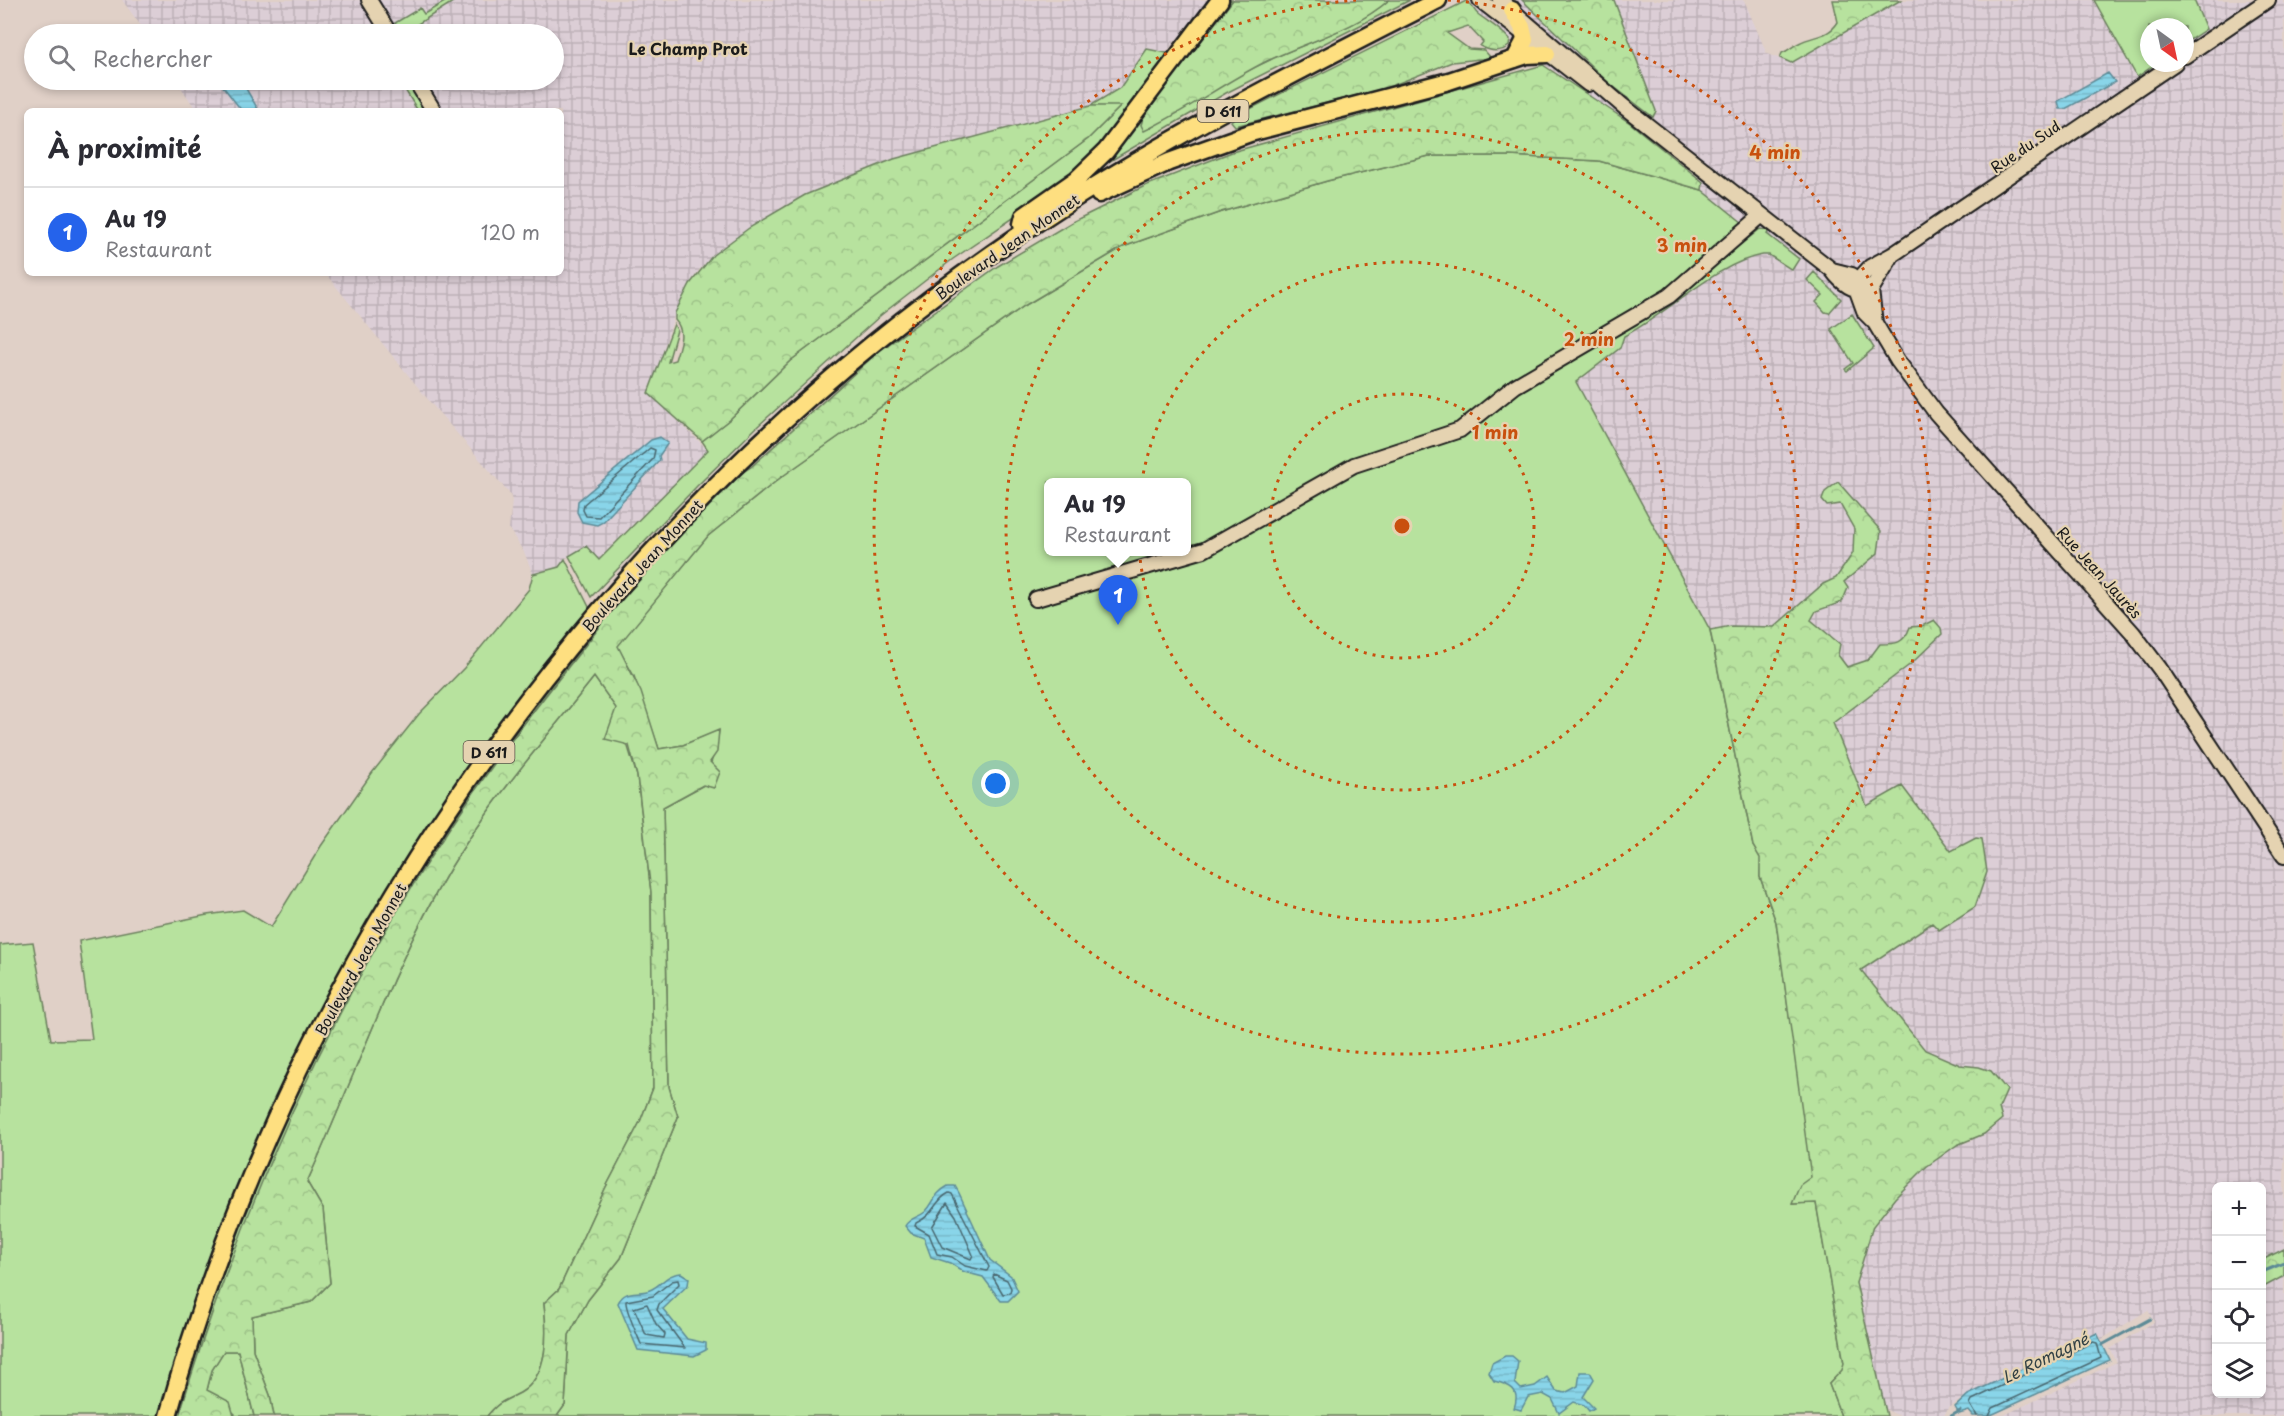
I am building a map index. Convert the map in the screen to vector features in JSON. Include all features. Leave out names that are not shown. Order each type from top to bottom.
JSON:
[{"type":"main road","points":[[1220,0],[1107,151],[1077,178],[1024,216],[1019,230],[1036,231],[1117,185],[1210,146],[1250,133],[1449,81],[1515,59],[1547,54]]},
{"type":"main road","name":"Boulevard Jean Monnet","points":[[160,1416],[220,1236],[284,1085],[326,1002],[379,908],[421,840],[497,729],[598,601],[742,449],[883,327],[1107,170],[1189,122],[1422,0]]},
{"type":"main road","name":"Boulevard Jean Monnet","points":[[168,1416],[227,1238],[291,1088],[328,1014],[385,911],[489,752],[580,633],[632,573],[732,470],[870,346],[1019,230],[1160,146],[1438,0]]},
{"type":"main road","points":[[1506,5],[1525,36],[1524,45],[1515,59]]},
{"type":"street","points":[[369,0],[384,24]]},
{"type":"street","name":"Rue Jean Jaurès","points":[[1480,0],[1547,54],[1623,105]]},
{"type":"street","points":[[2194,50],[2268,0]]},
{"type":"street","name":"Rue Jean Jaurès","points":[[1506,5],[1623,105],[1832,270],[1840,280],[1861,281],[1865,313],[1875,323],[1936,413],[2133,633],[2160,669],[2284,856]]},
{"type":"street","name":"Rue du Sud","points":[[1861,281],[1892,255],[2162,72]]},
{"type":"street","points":[[421,90],[432,108]]},
{"type":"street","points":[[1191,554],[1204,550],[1354,465],[1466,427],[1498,397],[1524,380],[1669,296],[1762,215]]},
{"type":"street","name":"Rue du Sud","points":[[1861,281],[1892,255]]},
{"type":"street","points":[[1036,599],[1183,556]]},
{"type":"shaded area","points":[[122,0],[1210,0],[1121,106],[984,135],[894,159],[805,195],[729,242],[699,270],[690,284],[675,313],[655,377],[673,416],[708,450],[598,560],[585,546],[565,559],[559,567],[533,574],[524,552],[509,529],[512,501],[510,494],[435,408],[327,276],[564,276],[564,108],[195,108],[183,90],[564,90],[564,24],[140,24]]},
{"type":"shaded area","points":[[1469,0],[1522,0],[1609,83],[1656,111],[1614,0],[1744,0],[1767,54],[1791,63],[1901,0],[2094,0],[2137,76],[2143,72],[2194,72],[2194,37],[2206,29],[2194,0],[2284,0],[2284,1416],[2002,1416],[2117,1362],[2110,1349],[2154,1322],[2148,1310],[2102,1339],[2097,1333],[1968,1395],[1948,1408],[1944,1416],[1900,1416],[1883,1408],[1856,1283],[1873,1226],[1895,1198],[1926,1167],[1957,1145],[1971,1141],[1999,1108],[2007,1090],[1990,1071],[1960,1065],[1925,1050],[1861,970],[1932,923],[1976,838],[1951,851],[1902,786],[1868,806],[1833,723],[1912,663],[1934,620],[1922,626],[1910,627],[1906,637],[1898,644],[1880,644],[1868,660],[1846,667],[1838,655],[1840,644],[1811,619],[1844,582],[1878,553],[1838,482],[1834,506],[1840,503],[1854,529],[1853,553],[1836,578],[1822,584],[1774,627],[1731,626],[1710,630],[1560,353],[1658,297],[1742,222],[1702,190],[1703,181],[1668,151],[1510,40],[1491,21],[1477,14]]},
{"type":"green space","points":[[448,0],[456,0],[418,24],[395,23],[420,8],[424,14]]},
{"type":"green space","points":[[1226,0],[1233,0],[1170,79]]},
{"type":"green space","points":[[1233,0],[1389,0],[1346,27],[1267,61],[1144,131],[1141,125],[1144,115]]},
{"type":"green space","points":[[1389,0],[1410,0],[1226,93],[1105,164],[1144,115],[1149,129],[1239,75],[1347,27]]},
{"type":"green space","points":[[1522,0],[1614,0],[1656,111],[1653,117],[1609,83]]},
{"type":"green space","points":[[1833,0],[1901,0],[1791,63],[1780,58],[1782,53],[1797,44],[1825,34],[1834,27],[1838,22]]},
{"type":"green space","points":[[2094,0],[2194,0],[2206,29],[2194,37],[2194,18],[2140,18],[2140,72],[2144,72],[2137,77]]},
{"type":"green space","points":[[1466,1],[1510,40],[1509,46],[1498,50],[1483,48],[1480,46],[1483,42],[1468,26],[1447,33],[1469,49],[1484,50],[1491,58],[1452,62],[1386,88],[1235,126],[1231,121],[1236,116]]},
{"type":"green space","points":[[1147,49],[1167,53],[1158,73],[1091,158],[1047,195],[953,259],[881,315],[759,425],[591,597],[569,556],[586,546],[599,560],[708,450],[702,441],[730,419],[790,361],[1088,139],[1120,107],[1090,106],[1120,88]]},
{"type":"green space","points":[[1543,65],[1630,123],[1703,182],[1702,190],[1599,161],[1510,156],[1429,156],[1327,181],[1221,212],[1123,247],[1024,306],[780,478],[708,536],[618,646],[641,692],[659,749],[683,745],[719,730],[717,752],[710,762],[720,772],[714,788],[703,785],[663,807],[669,1087],[678,1117],[621,1258],[588,1300],[569,1335],[565,1405],[557,1416],[487,1416],[499,1404],[530,1385],[537,1376],[542,1364],[546,1339],[544,1303],[559,1289],[605,1189],[640,1122],[653,1088],[651,892],[637,776],[629,745],[605,739],[616,708],[594,677],[520,770],[467,842],[430,905],[392,982],[307,1182],[323,1209],[330,1283],[311,1302],[252,1316],[253,1350],[270,1395],[274,1416],[254,1416],[238,1351],[224,1351],[212,1370],[207,1390],[230,1402],[234,1416],[179,1416],[233,1254],[265,1175],[299,1097],[377,945],[421,872],[468,801],[599,628],[598,623],[733,478],[751,467],[878,352],[998,266],[1072,222],[1145,186],[1232,152]]},
{"type":"green space","points":[[405,90],[415,90],[425,108],[416,108]]},
{"type":"green space","points":[[1090,106],[1121,106],[1088,139],[790,361],[730,419],[702,441],[648,393],[674,324],[677,330],[668,362],[675,360],[681,334],[675,320],[675,313],[690,284],[713,255],[749,228],[805,195],[894,159]]},
{"type":"green space","points":[[1429,156],[1510,156],[1599,161],[1702,190],[1743,223],[1658,297],[1675,297],[1760,229],[1770,230],[1767,234],[1799,259],[1792,270],[1769,255],[1746,259],[1729,267],[1624,336],[1620,348],[1576,382],[1710,630],[1753,846],[1761,858],[1760,877],[1776,922],[1812,1177],[1793,1204],[1816,1202],[1844,1363],[1843,1370],[1829,1384],[1841,1416],[557,1416],[565,1405],[569,1335],[588,1300],[621,1258],[678,1117],[669,1087],[663,807],[704,785],[719,731],[683,745],[659,749],[634,676],[617,646],[708,536],[780,478],[1024,306],[1123,247],[1221,212],[1327,181]]},
{"type":"green space","points":[[1814,272],[1841,299],[1829,313],[1825,312],[1816,302],[1823,295],[1807,280]]},
{"type":"green space","points":[[1852,314],[1874,348],[1847,371],[1845,369],[1853,363],[1831,329]]},
{"type":"green space","points":[[1838,482],[1881,531],[1878,553],[1844,582],[1848,588],[1842,602],[1816,611],[1811,620],[1840,644],[1838,655],[1847,667],[1868,660],[1880,644],[1899,642],[1908,633],[1910,627],[1922,626],[1934,620],[1941,628],[1942,634],[1912,663],[1833,723],[1867,806],[1902,786],[1951,851],[1976,838],[1982,839],[1987,872],[1975,907],[1939,930],[1932,923],[1861,970],[1925,1050],[1960,1065],[1991,1071],[2007,1090],[1999,1108],[2002,1119],[1984,1134],[1957,1145],[1926,1167],[1895,1198],[1873,1226],[1856,1283],[1887,1416],[1841,1416],[1829,1384],[1842,1370],[1844,1363],[1816,1203],[1792,1204],[1800,1185],[1811,1177],[1776,922],[1760,877],[1760,858],[1753,846],[1710,630],[1731,626],[1774,627],[1823,584],[1836,578],[1853,553],[1854,529],[1840,504],[1827,506],[1822,500],[1825,492]]},
{"type":"green space","points":[[565,559],[599,627],[513,737],[465,805],[419,877],[337,1024],[265,1177],[205,1335],[179,1416],[0,1416],[0,945],[33,942],[51,1040],[92,1039],[79,941],[243,910],[271,927],[321,846],[372,773],[419,714],[464,668],[529,589],[533,574],[559,567]]},
{"type":"green space","points":[[594,677],[616,708],[637,776],[651,892],[653,1088],[640,1122],[605,1189],[559,1289],[544,1303],[546,1339],[542,1364],[537,1376],[520,1393],[499,1404],[487,1416],[274,1416],[270,1395],[253,1350],[252,1316],[311,1302],[330,1283],[323,1209],[307,1182],[392,982],[430,905],[467,842],[520,770]]},
{"type":"green space","points":[[2284,1249],[2284,1276],[2266,1286],[2266,1258]]},
{"type":"green space","points":[[223,1351],[238,1351],[254,1416],[234,1416],[235,1414],[207,1390],[212,1370]]},
{"type":"water","points":[[2108,73],[2115,82],[2065,109],[2060,109],[2058,101]]},
{"type":"water","points":[[226,90],[247,90],[257,108],[240,108]]},
{"type":"water","points":[[660,437],[668,443],[659,456],[660,460],[603,522],[597,525],[582,522],[577,512],[578,501],[651,440]]},
{"type":"water","points":[[948,1186],[955,1186],[959,1193],[990,1260],[1011,1276],[1018,1291],[1008,1301],[1001,1301],[983,1277],[964,1272],[950,1263],[931,1257],[924,1238],[911,1233],[905,1226],[909,1221],[925,1212],[936,1196]]},
{"type":"water","points":[[681,1273],[689,1278],[688,1285],[663,1309],[687,1339],[706,1343],[706,1350],[694,1356],[638,1350],[618,1303],[629,1293],[647,1291],[669,1277]]},
{"type":"water","points":[[2097,1333],[2110,1360],[1989,1416],[1973,1416],[1969,1411],[1959,1414],[1955,1407],[1968,1395]]},
{"type":"water","points":[[1505,1356],[1512,1356],[1518,1361],[1515,1383],[1521,1389],[1535,1386],[1547,1377],[1556,1391],[1565,1393],[1578,1386],[1580,1372],[1590,1372],[1594,1379],[1583,1397],[1594,1408],[1589,1411],[1584,1405],[1574,1402],[1559,1413],[1552,1399],[1543,1394],[1528,1397],[1521,1410],[1514,1408],[1516,1396],[1513,1389],[1494,1381],[1489,1373],[1492,1363]]},
{"type":"waterway","name":"Le Romagné","points":[[2266,1270],[2284,1263]]},
{"type":"waterway","name":"Le Romagné","points":[[2102,1345],[2150,1319]]},
{"type":"waterway","name":"Le Romagné","points":[[1951,1416],[1960,1411]]},
{"type":"place","name":"Au 19","points":[[1118,625]]},
{"type":"district","name":"Le Champ Prot","points":[[688,48]]}]
